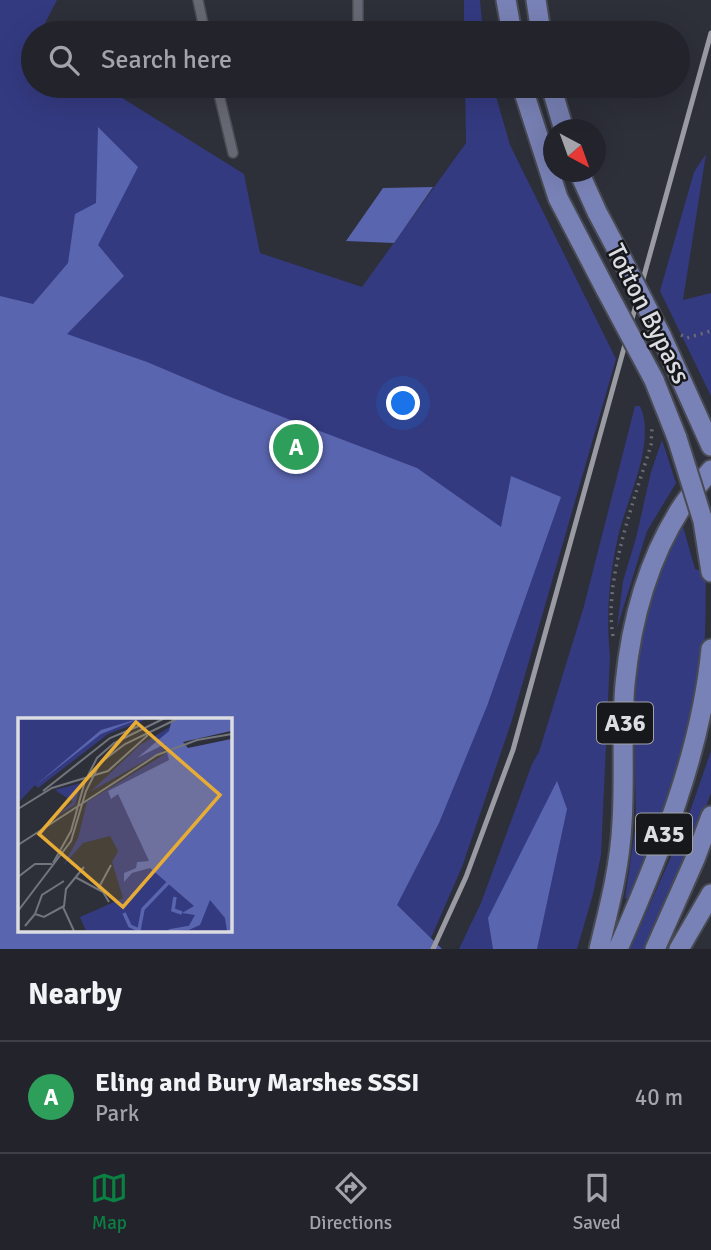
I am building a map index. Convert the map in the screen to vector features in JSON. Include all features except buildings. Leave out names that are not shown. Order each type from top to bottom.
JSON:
[{"type":"main road","points":[[506,0],[510,21]]},
{"type":"main road","points":[[536,0],[539,21]]},
{"type":"main road","name":"Totton Bypass","points":[[526,98],[558,198],[653,380],[677,438],[703,521],[711,572]]},
{"type":"main road","points":[[555,98],[561,119]]},
{"type":"main road","name":"Totton Bypass","points":[[584,182],[661,335],[711,446]]},
{"type":"main road","name":"A36","points":[[599,949],[615,876],[622,826],[625,686],[641,596],[654,558],[666,534],[682,506],[711,470]]},
{"type":"main road","name":"A35","points":[[618,949],[647,882],[695,744],[708,684],[711,649]]},
{"type":"main road","name":"A35","points":[[654,949],[695,859],[711,816]]},
{"type":"main road","points":[[679,949],[711,894]]},
{"type":"lane","points":[[198,0],[202,21]]},
{"type":"lane","points":[[358,0],[358,21]]},
{"type":"lane","points":[[221,98],[233,153]]},
{"type":"path","points":[[661,335],[680,334],[687,338],[711,331]]},
{"type":"path","points":[[614,642],[610,622],[613,589],[622,544],[651,445],[652,422]]},
{"type":"shaded area","points":[[0,0],[57,0],[46,21],[21,21],[21,98],[122,98],[244,174],[260,253],[362,287],[466,143],[465,98],[496,98],[510,145],[616,359],[512,720],[462,867],[431,938],[442,949],[0,949]]},
{"type":"shaded area","points":[[464,0],[480,0],[482,21],[464,21]]},
{"type":"shaded area","points":[[706,154],[683,300],[711,293],[711,396],[660,291],[694,172]]},
{"type":"shaded area","points":[[635,406],[640,406],[645,437],[643,454],[618,537],[610,582],[610,656],[601,855],[577,949],[459,949],[481,903],[532,764],[539,752],[584,606]]},
{"type":"shaded area","points":[[662,440],[676,483],[647,531],[617,628],[623,581]]},
{"type":"shaded area","points":[[682,523],[695,569],[706,573],[702,665],[682,754],[629,897],[625,899],[636,822],[634,720],[637,660],[644,617],[661,564]]},
{"type":"shaded area","points":[[711,751],[711,793],[685,863],[646,949],[630,949],[686,823]]},
{"type":"water","points":[[98,127],[138,167],[98,245],[124,276],[67,334],[147,362],[225,395],[417,468],[501,527],[511,476],[561,497],[487,706],[439,823],[397,905],[442,949],[0,949],[0,296],[33,304],[68,263],[75,214],[96,203]]},
{"type":"water","points":[[433,187],[394,243],[346,241],[383,188]]},
{"type":"water","points":[[557,781],[567,809],[537,949],[493,949],[488,918]]},
{"type":"railway","points":[[433,949],[466,877],[513,750],[711,33]]},
{"type":"place","name":"Eling and Bury Marshes SSSI","points":[[296,447]]}]
